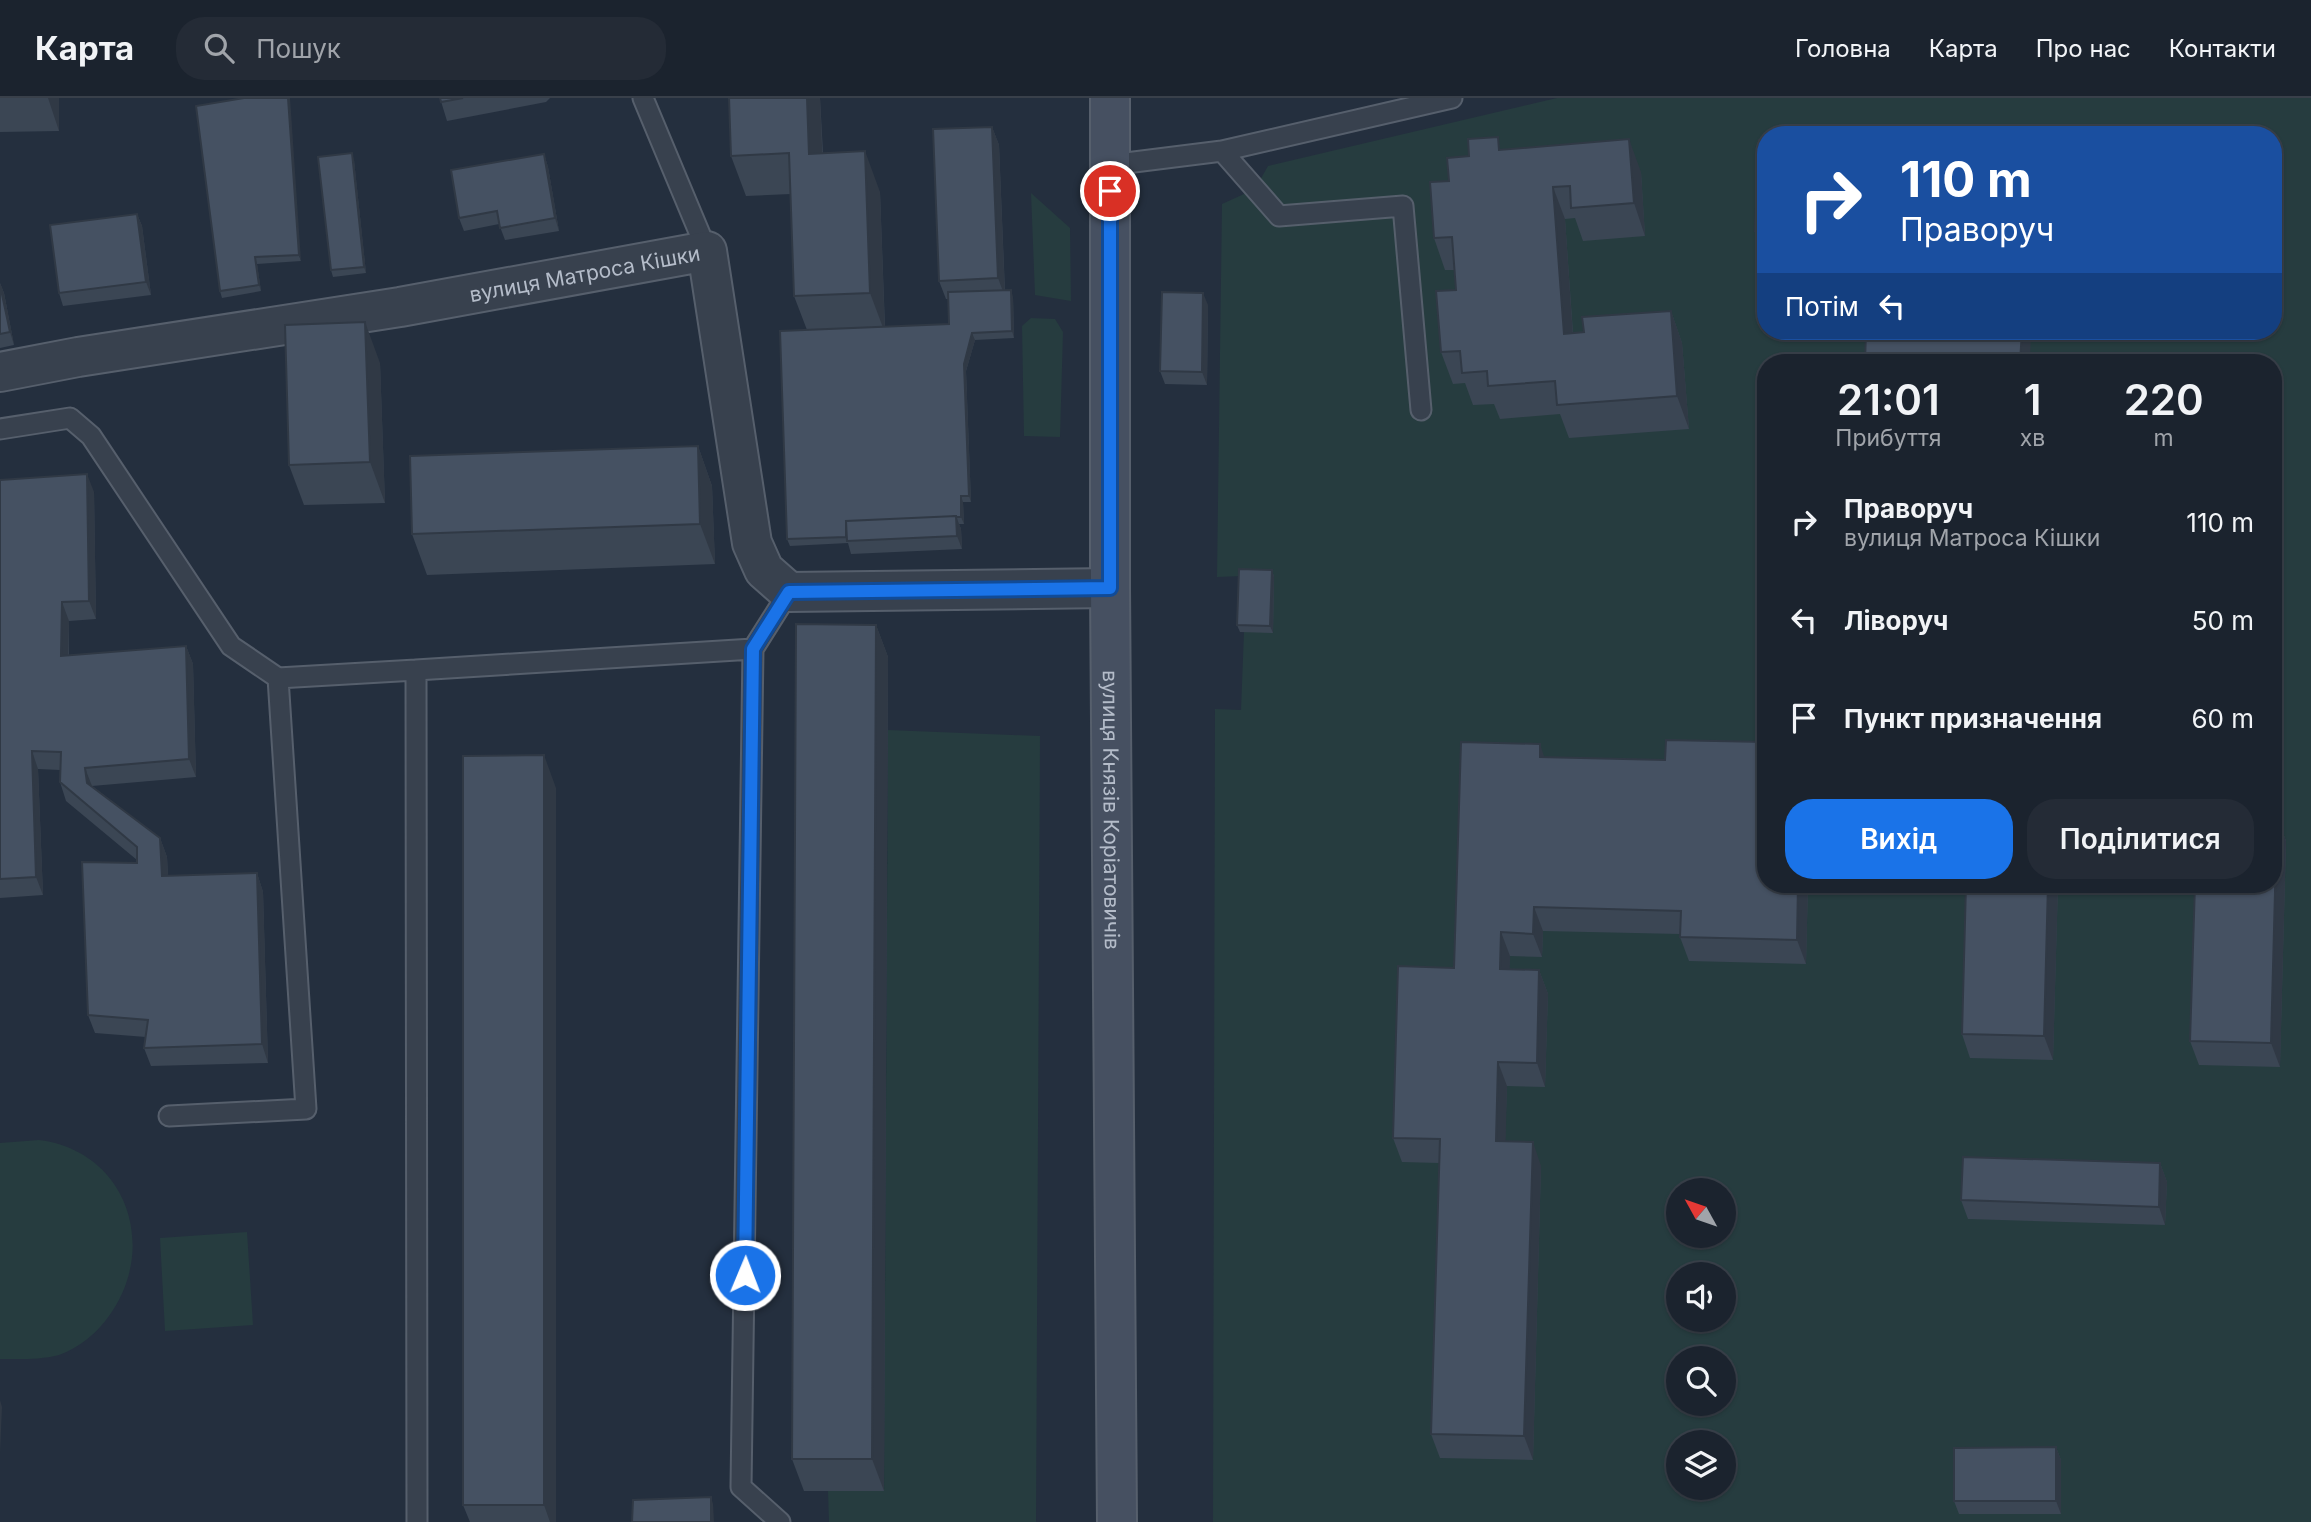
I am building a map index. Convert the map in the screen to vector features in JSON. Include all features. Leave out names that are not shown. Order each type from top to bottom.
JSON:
[{"type":"main road","name":"вулиця Князів Коріатовичів","points":[[1110,98],[1110,588],[1117,1522]]},
{"type":"street","name":"вулиця Матроса Кішки","points":[[0,372],[78,357],[400,307],[707,251],[752,543],[764,570],[789,592]]},
{"type":"street","points":[[789,592],[1110,588]]},
{"type":"lane","points":[[643,98],[707,251]]},
{"type":"lane","points":[[1110,165],[1222,151],[1452,98]]},
{"type":"lane","points":[[1222,151],[1279,216],[1403,206],[1421,410]]},
{"type":"lane","points":[[0,429],[70,418],[91,436],[231,646],[278,678],[753,649]]},
{"type":"lane","points":[[780,1522],[741,1488],[753,649],[789,592]]},
{"type":"lane","points":[[416,670],[417,1522]]},
{"type":"lane","points":[[169,1116],[306,1109],[278,678]]},
{"type":"green space","points":[[1557,98],[2311,98],[2311,1522],[1213,1522],[1215,709],[1241,710],[1244,632],[1273,632],[1241,576],[1217,577],[1222,204],[1255,189],[1268,166]]},
{"type":"green space","points":[[1031,193],[1070,228],[1071,301],[1035,295]]},
{"type":"green space","points":[[1031,318],[1055,319],[1063,332],[1060,437],[1024,436],[1022,326]]},
{"type":"green space","points":[[888,730],[1040,736],[1036,1522],[829,1522],[828,1491],[884,1491]]},
{"type":"green space","points":[[39,1140],[69,1148],[94,1162],[113,1182],[126,1206],[132,1233],[132,1261],[124,1289],[109,1316],[87,1339],[59,1355],[0,1359],[0,1143]]},
{"type":"green space","points":[[247,1232],[253,1325],[165,1331],[160,1238]]},
{"type":"building","points":[[244,98],[288,98],[299,255],[255,257],[259,285],[220,291],[196,106]]},
{"type":"building","points":[[440,98],[463,98],[441,102]]},
{"type":"building","points":[[729,98],[807,98],[809,154],[865,151],[870,293],[794,296],[789,153],[731,156]]},
{"type":"building","points":[[2098,125],[2149,125],[2149,126]]},
{"type":"building","points":[[992,127],[998,278],[939,281],[933,129]]},
{"type":"building","points":[[1498,137],[1499,150],[1629,139],[1634,203],[1571,208],[1570,186],[1553,187],[1564,334],[1584,332],[1582,317],[1671,311],[1677,396],[1557,405],[1555,381],[1488,386],[1487,371],[1462,373],[1460,351],[1441,352],[1436,291],[1456,290],[1452,237],[1434,238],[1430,182],[1449,181],[1447,158],[1469,156],[1468,139]]},
{"type":"building","points":[[352,153],[364,267],[331,270],[318,157]]},
{"type":"building","points":[[544,154],[555,218],[500,228],[497,211],[459,218],[451,170]]},
{"type":"building","points":[[1757,186],[1757,231],[1755,231]]},
{"type":"building","points":[[137,214],[146,282],[59,293],[50,225]]},
{"type":"building","points":[[0,285],[10,332],[0,334]]},
{"type":"building","points":[[1011,290],[1012,331],[972,333],[964,364],[969,496],[961,496],[961,517],[846,521],[846,537],[787,539],[780,331],[949,324],[948,292]]},
{"type":"building","points":[[1162,292],[1203,293],[1202,372],[1160,371]]},
{"type":"building","points":[[365,322],[370,462],[289,465],[285,325]]},
{"type":"building","points":[[1866,340],[2021,340],[2021,354],[1865,354]]},
{"type":"building","points":[[698,446],[700,524],[412,534],[410,456]]},
{"type":"building","points":[[87,474],[89,601],[62,602],[61,656],[186,646],[189,759],[85,768],[87,783],[160,838],[162,876],[257,873],[262,1044],[144,1048],[148,1020],[88,1015],[82,862],[137,863],[137,847],[60,782],[61,752],[32,751],[36,877],[0,879],[0,480]]},
{"type":"building","points":[[956,516],[957,536],[847,541],[846,521]]},
{"type":"building","points":[[1239,569],[1272,570],[1270,626],[1237,625]]},
{"type":"building","points":[[796,624],[876,625],[872,1459],[792,1459]]},
{"type":"building","points":[[1666,740],[1757,742],[1757,893],[1798,893],[1797,940],[1680,937],[1681,911],[1534,907],[1533,934],[1501,932],[1500,969],[1539,970],[1537,1063],[1498,1062],[1496,1141],[1533,1142],[1524,1436],[1431,1434],[1440,1139],[1393,1138],[1398,966],[1454,968],[1461,742],[1540,744],[1540,757],[1665,760]]},
{"type":"building","points":[[544,755],[544,1505],[463,1505],[463,756]]},
{"type":"building","points":[[1966,893],[2048,893],[2044,1036],[1962,1034]]},
{"type":"building","points":[[2195,893],[2275,893],[2271,1043],[2190,1041]]},
{"type":"building","points":[[1963,1157],[2160,1163],[2159,1207],[1961,1200]]},
{"type":"building","points":[[2056,1447],[2056,1501],[1954,1501],[1954,1448]]},
{"type":"building","points":[[711,1497],[711,1522],[632,1522],[633,1500]]},
{"type":"route","points":[[745,1275],[753,649],[789,592],[1110,588],[1110,191]]}]
